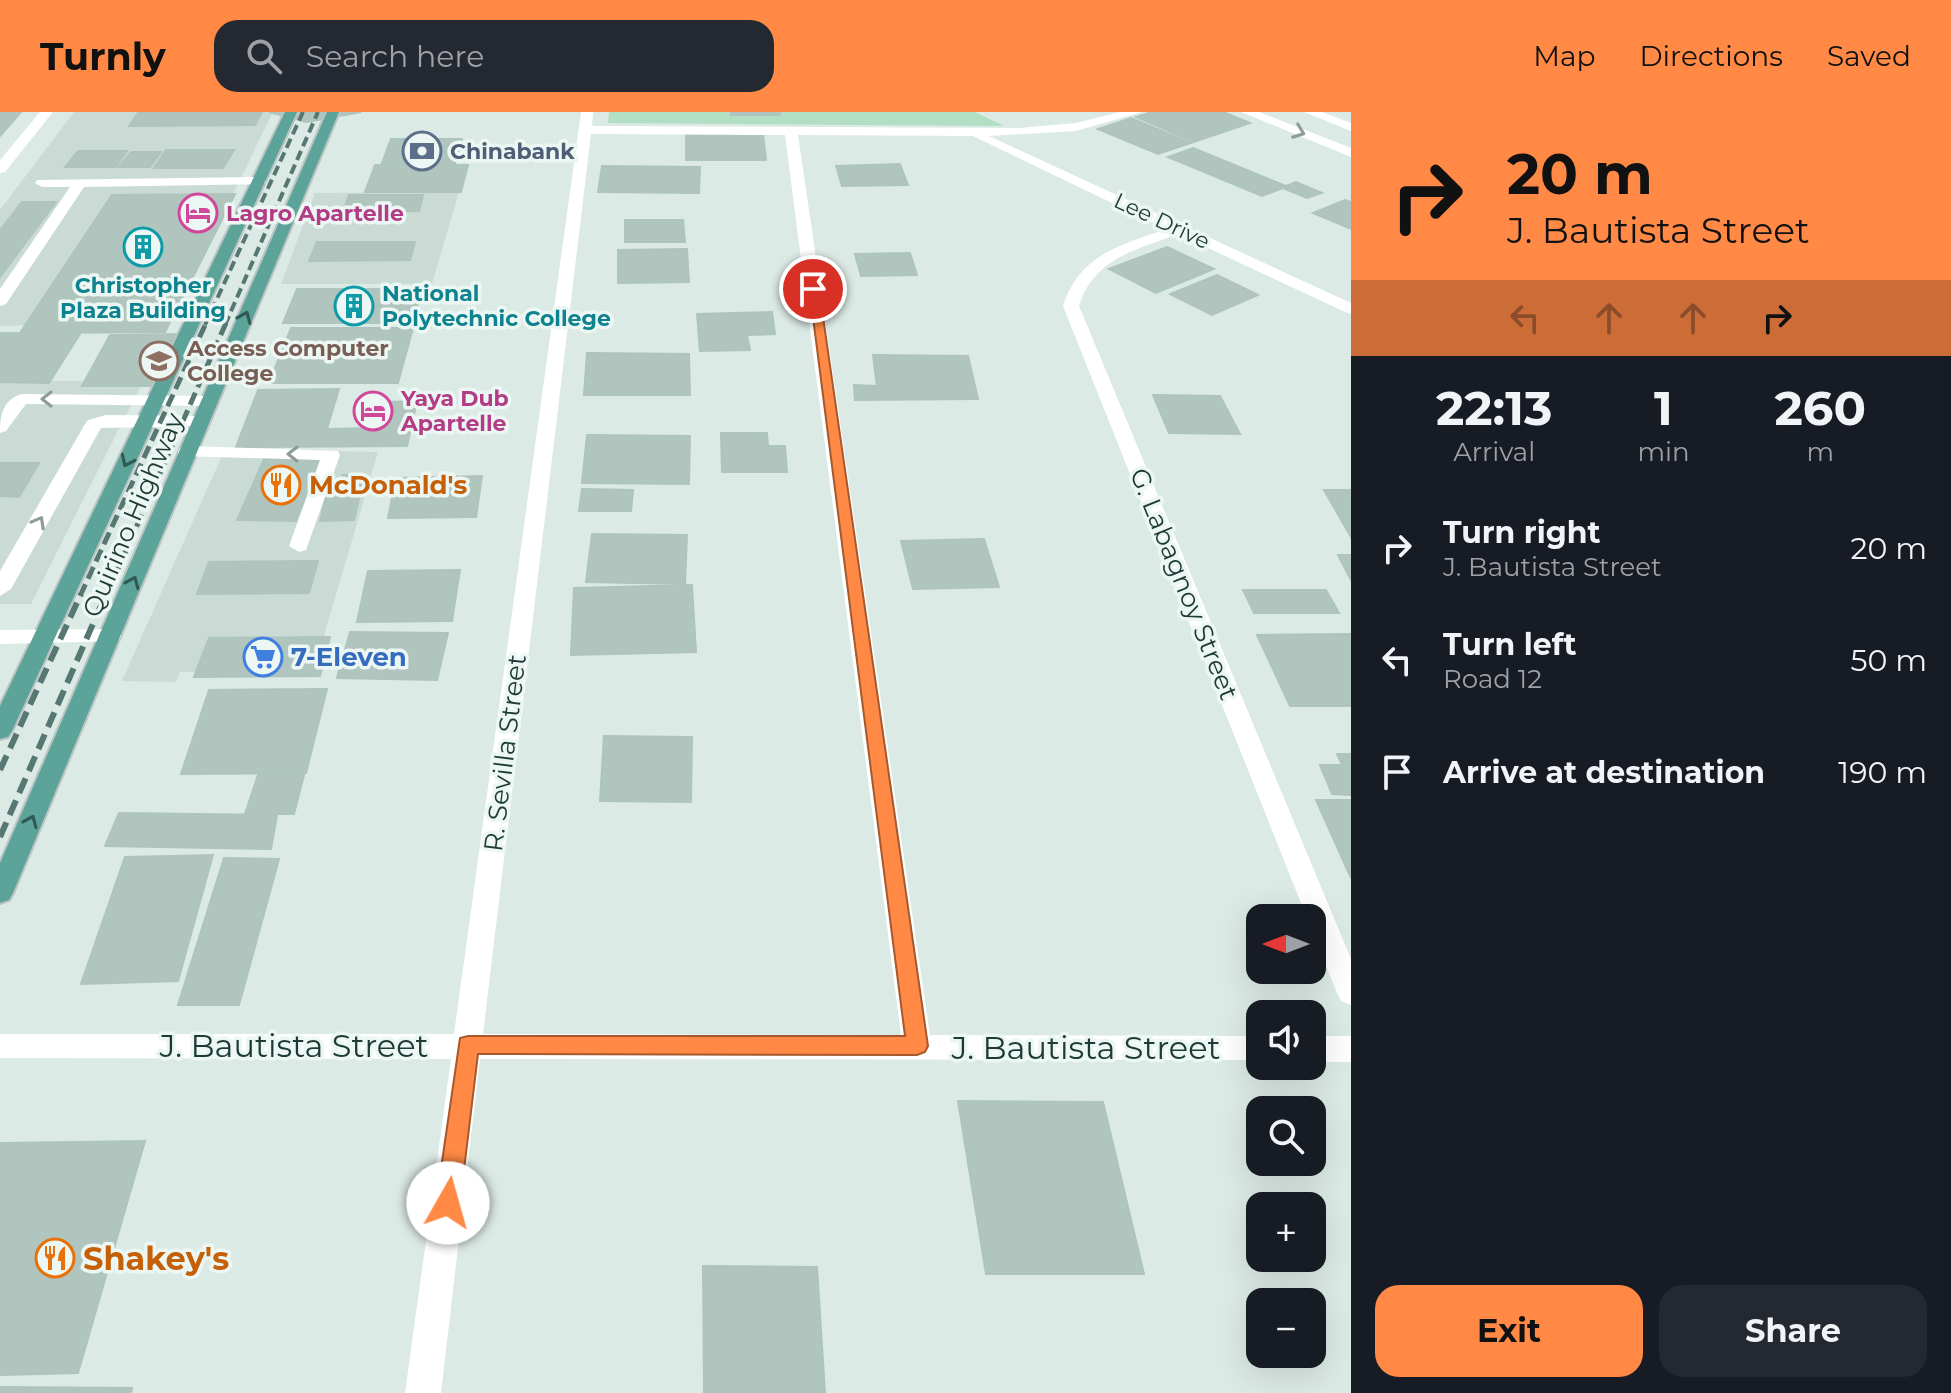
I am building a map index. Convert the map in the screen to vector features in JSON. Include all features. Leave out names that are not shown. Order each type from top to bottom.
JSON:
[{"type":"main road","name":"Quirino Highway","points":[[0,731],[8,699],[45,637],[291,112]]},
{"type":"main road","name":"Quirino Highway","points":[[0,893],[333,112]]},
{"type":"street","points":[[0,169],[47,112]]},
{"type":"street","points":[[586,121],[791,131],[973,133],[1051,130],[1136,112]]},
{"type":"street","points":[[1247,112],[1351,153]]},
{"type":"street","points":[[1310,112],[1351,127]]},
{"type":"street","name":"R. Sevilla Street","points":[[423,1393],[586,121]]},
{"type":"street","points":[[791,131],[917,1046]]},
{"type":"street","name":"Lee Drive","points":[[973,133],[1351,309]]},
{"type":"street","points":[[42,183],[259,181]]},
{"type":"street","points":[[0,301],[80,183]]},
{"type":"street","name":"G. Labagnoy Street","points":[[1179,229],[1100,260],[1083,274],[1074,290],[1071,306],[1351,993]]},
{"type":"street","points":[[0,427],[22,399],[209,401]]},
{"type":"street","points":[[0,589],[94,424],[106,420],[201,421]]},
{"type":"street","points":[[187,452],[331,455],[299,546]]},
{"type":"street","points":[[0,637],[110,636]]},
{"type":"street","name":"J. Bautista Street","points":[[0,1046],[1246,1048]]},
{"type":"street","points":[[1326,1049],[1351,1049]]},
{"type":"shaded area","points":[[74,112],[273,112],[171,321],[0,326],[0,210]]},
{"type":"shaded area","points":[[459,192],[432,284],[281,284],[315,193]]},
{"type":"shaded area","points":[[0,381],[143,381],[31,604],[0,604]]},
{"type":"shaded area","points":[[225,449],[378,452],[313,673],[180,672],[176,682],[122,681]]},
{"type":"green space","points":[[609,112],[975,112],[1004,126],[608,123]]},
{"type":"building","points":[[0,112],[21,112],[0,136]]},
{"type":"building","points":[[262,112],[255,125],[129,126],[138,113]]},
{"type":"building","points":[[269,112],[361,112],[307,122]]},
{"type":"building","points":[[731,112],[780,112],[780,115],[731,115]]},
{"type":"building","points":[[1152,112],[1223,112],[1250,123],[1194,142],[1136,117]]},
{"type":"building","points":[[1131,118],[1191,143],[1158,154],[1098,129]]},
{"type":"building","points":[[686,134],[763,134],[766,160],[686,160]]},
{"type":"building","name":"Chinabank","points":[[391,139],[462,139],[455,164],[382,163]]},
{"type":"building","points":[[1193,148],[1286,186],[1296,182],[1322,193],[1307,198],[1283,188],[1262,196],[1168,157]]},
{"type":"building","points":[[166,150],[234,150],[223,168],[154,168]]},
{"type":"building","points":[[78,151],[127,151],[116,167],[65,167]]},
{"type":"building","points":[[131,152],[161,152],[150,167],[119,167]]},
{"type":"building","points":[[900,164],[908,185],[842,186],[836,166]]},
{"type":"building","points":[[375,165],[468,165],[461,192],[365,192]]},
{"type":"building","points":[[602,166],[700,167],[699,193],[598,192]]},
{"type":"building","name":"Christopher Plaza Building","points":[[235,194],[165,332],[20,333],[112,195]]},
{"type":"building","points":[[349,195],[423,195],[419,211],[343,212]]},
{"type":"building","points":[[1345,200],[1351,202],[1351,229],[1313,213]]},
{"type":"building","points":[[22,202],[56,202],[0,277],[0,230]]},
{"type":"building","points":[[625,220],[683,220],[685,242],[625,242]]},
{"type":"building","points":[[317,242],[415,242],[410,260],[309,261]]},
{"type":"building","points":[[1167,247],[1214,269],[1156,293],[1109,269]]},
{"type":"building","points":[[687,249],[689,282],[618,283],[618,250]]},
{"type":"building","points":[[910,253],[917,275],[861,276],[855,254]]},
{"type":"building","points":[[1217,275],[1258,295],[1212,315],[1170,294]]},
{"type":"building","name":"National Polytechnic College","points":[[297,289],[422,289],[413,323],[283,323]]},
{"type":"building","points":[[772,312],[775,334],[747,335],[750,350],[700,351],[697,314]]},
{"type":"building","points":[[291,328],[413,328],[398,383],[269,383]]},
{"type":"building","points":[[0,333],[80,334],[49,383],[0,382]]},
{"type":"building","points":[[180,334],[156,386],[82,386],[110,335]]},
{"type":"building","points":[[587,353],[689,354],[690,395],[584,395]]},
{"type":"building","points":[[873,355],[968,356],[978,399],[855,400],[854,385],[877,386]]},
{"type":"building","points":[[339,389],[327,429],[380,428],[387,402],[417,401],[407,446],[236,447],[258,390]]},
{"type":"building","points":[[1153,395],[1220,396],[1240,434],[1169,433]]},
{"type":"building","points":[[721,433],[767,433],[768,446],[785,446],[787,472],[722,472]]},
{"type":"building","points":[[587,435],[690,436],[689,484],[582,483]]},
{"type":"building","name":"McDonald's","points":[[265,457],[321,458],[296,521],[237,520]]},
{"type":"building","points":[[0,463],[39,463],[19,497],[0,496]]},
{"type":"building","points":[[342,475],[366,475],[362,491],[338,492]]},
{"type":"building","points":[[482,476],[476,517],[388,518],[396,478]]},
{"type":"building","points":[[582,489],[633,490],[631,511],[579,511]]},
{"type":"building","points":[[1324,490],[1351,490],[1351,537]]},
{"type":"building","points":[[326,495],[360,495],[354,520],[320,521]]},
{"type":"building","points":[[592,534],[687,535],[685,584],[586,582]]},
{"type":"building","points":[[984,539],[999,587],[913,589],[901,541]]},
{"type":"building","points":[[1338,555],[1351,555],[1351,580]]},
{"type":"building","points":[[318,561],[309,593],[197,594],[209,562]]},
{"type":"building","points":[[460,570],[452,621],[357,622],[368,571]]},
{"type":"building","points":[[692,585],[696,652],[571,655],[574,588]]},
{"type":"building","points":[[1243,590],[1326,590],[1339,613],[1254,613]]},
{"type":"building","points":[[350,632],[448,633],[437,680],[337,678]]},
{"type":"building","points":[[1351,634],[1351,706],[1290,706],[1257,635]]},
{"type":"building","name":"7-Eleven","points":[[330,637],[320,676],[194,677],[209,638]]},
{"type":"building","points":[[327,689],[306,773],[181,774],[209,690]]},
{"type":"building","points":[[604,736],[692,737],[691,802],[600,801]]},
{"type":"building","points":[[1337,754],[1351,754],[1351,795],[1332,794],[1320,765],[1342,765]]},
{"type":"building","points":[[258,775],[304,775],[294,814],[245,814]]},
{"type":"building","points":[[1316,800],[1351,800],[1351,878]]},
{"type":"building","points":[[119,813],[277,815],[271,849],[105,846]]},
{"type":"building","points":[[213,855],[178,981],[81,984],[125,857]]},
{"type":"building","points":[[224,858],[279,859],[239,1005],[178,1005]]},
{"type":"building","points":[[958,1101],[1103,1102],[1144,1274],[986,1274]]},
{"type":"building","name":"Shakey's","points":[[145,1141],[78,1373],[0,1375],[0,1143]]},
{"type":"building","points":[[703,1266],[817,1267],[825,1393],[704,1393]]},
{"type":"building","points":[[0,1387],[132,1388],[131,1393],[0,1393]]},
{"type":"railway","points":[[205,325],[303,112]]},
{"type":"railway","points":[[225,325],[318,112]]},
{"type":"railway","points":[[80,596],[206,323]]},
{"type":"railway","points":[[106,596],[226,323]]},
{"type":"railway","points":[[0,770],[81,594]]},
{"type":"railway","points":[[0,837],[106,594]]},
{"type":"place","name":"Chinabank","points":[[422,151]]},
{"type":"place","name":"Lagro Apartelle","points":[[198,213]]},
{"type":"place","name":"Christopher Plaza Building","points":[[143,247]]},
{"type":"place","name":"National Polytechnic College","points":[[354,306]]},
{"type":"place","name":"Access Computer College","points":[[159,361]]},
{"type":"place","name":"Yaya Dub Apartelle","points":[[373,411]]},
{"type":"place","name":"McDonald's","points":[[281,485]]},
{"type":"place","name":"7-Eleven","points":[[263,657]]},
{"type":"place","name":"Shakey's","points":[[55,1258]]},
{"type":"route","points":[[448,1203],[468,1045],[917,1046],[813,289]]}]
